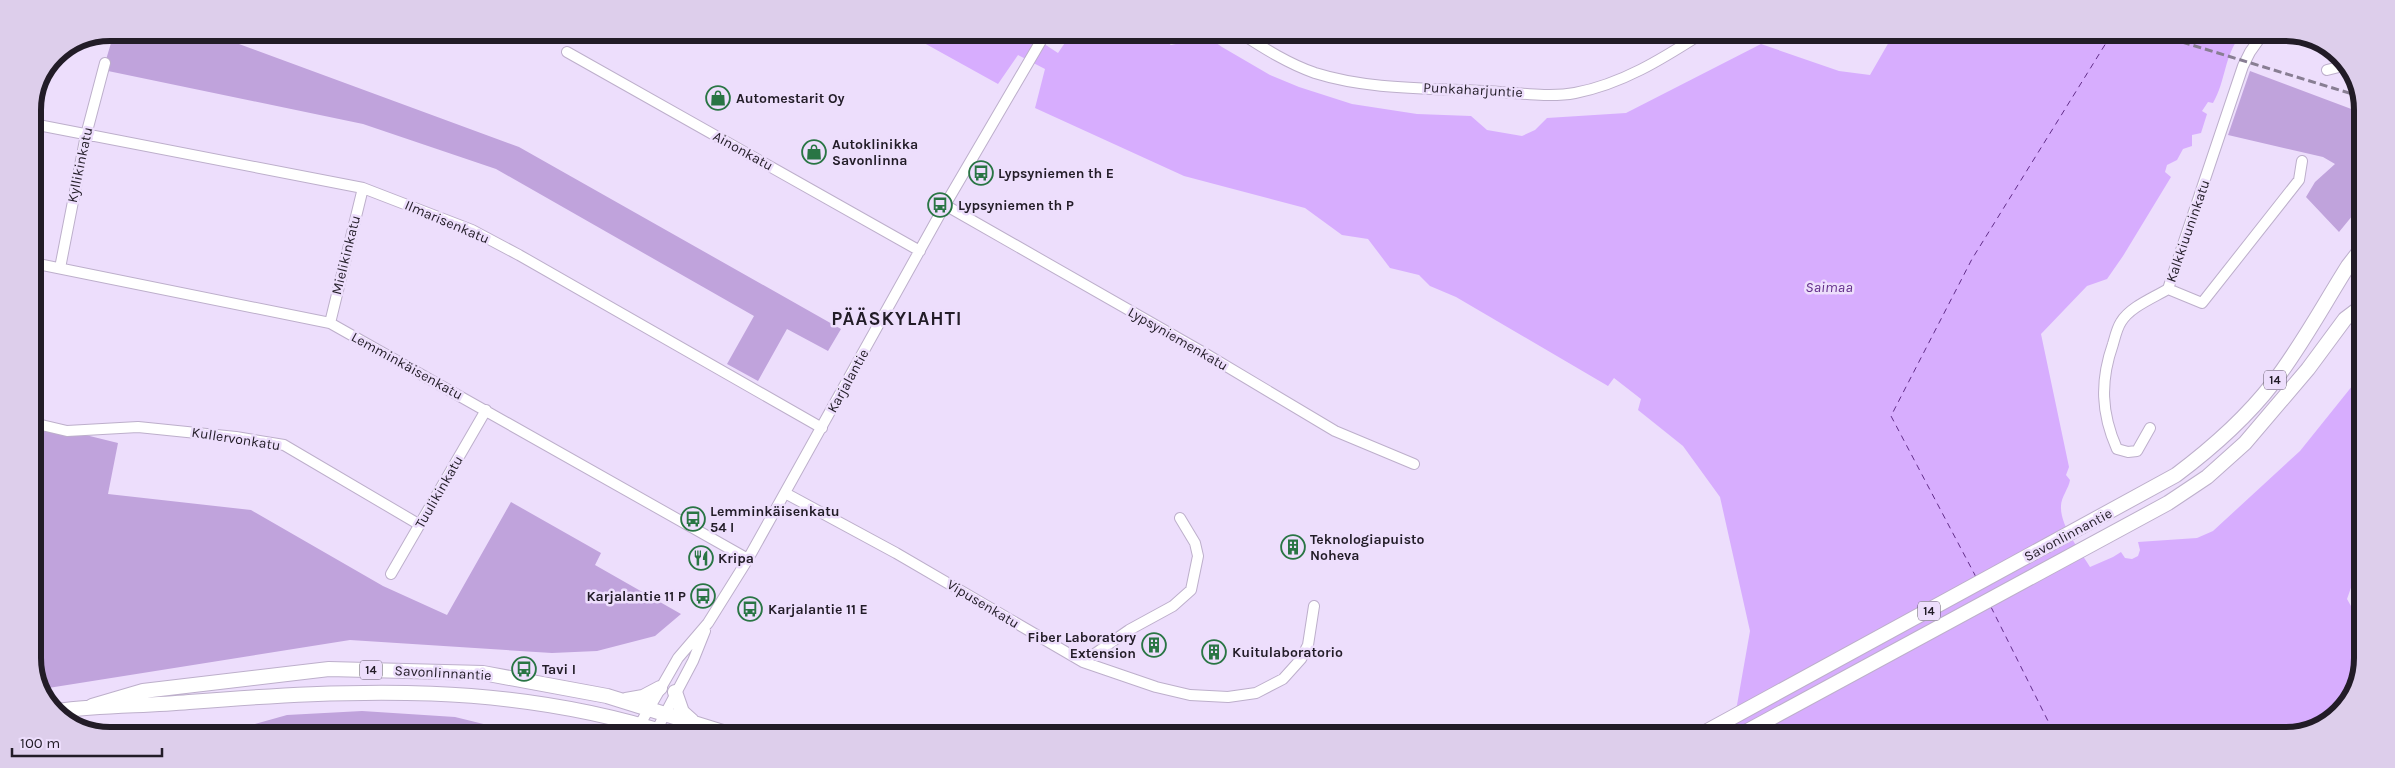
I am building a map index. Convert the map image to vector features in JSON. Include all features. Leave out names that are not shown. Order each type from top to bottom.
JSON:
[{"type":"highway","name":"Savonlinnantie","points":[[1715,727],[2159,486],[2193,463],[2218,441],[2274,382],[2354,258]]},
{"type":"highway","name":"Savonlinnantie","points":[[1755,727],[2168,503],[2207,477],[2245,443],[2308,369],[2345,319],[2354,312]]},
{"type":"highway","name":"Savonlinnantie","points":[[65,710],[92,706],[144,691],[329,669],[483,674],[624,700],[707,727]]},
{"type":"highway","points":[[624,700],[643,697],[660,688]]},
{"type":"highway","name":"Savonlinnantie","points":[[92,706],[144,706],[316,692],[438,692],[516,699],[584,711],[632,727]]},
{"type":"highway","points":[[675,692],[682,712],[694,723]]},
{"type":"street","name":"Karjalantie","points":[[639,727],[678,658],[708,623],[748,559],[945,206],[1040,41]]},
{"type":"street","name":"Punkaharjuntie","points":[[1253,41],[1268,51],[1315,72],[1360,83],[1534,93],[1574,93],[1617,81],[1658,61],[1691,41]]},
{"type":"street","name":"Kalkkiuuninkatu","points":[[2150,428],[2137,450],[2128,452],[2117,449],[2108,426],[2104,407],[2103,383],[2109,355],[2121,322],[2132,310],[2168,289],[2243,66],[2258,41]]},
{"type":"street","name":"Ainonkatu","points":[[566,52],[920,251]]},
{"type":"street","name":"Kyllikinkatu","points":[[60,268],[86,135],[105,63]]},
{"type":"street","points":[[2328,70],[2339,67]]},
{"type":"street","name":"Ilmarisenkatu","points":[[41,126],[363,188],[472,230],[822,428]]},
{"type":"street","points":[[2168,289],[2202,303],[2299,180],[2302,161]]},
{"type":"street","name":"Mielikinkatu","points":[[330,323],[363,188]]},
{"type":"street","name":"Lypsyniemenkatu","points":[[945,206],[1206,354],[1335,431],[1414,464]]},
{"type":"street","name":"Lemminkäisenkatu","points":[[41,265],[330,323],[748,559]]},
{"type":"street","name":"Tuulikinkatu","points":[[391,574],[486,410]]},
{"type":"street","name":"Kullervonkatu","points":[[41,425],[67,431],[138,427],[236,437],[284,445],[420,525]]},
{"type":"street","name":"Vipusenkatu","points":[[785,493],[896,553],[1083,662],[1156,687],[1190,695],[1228,697],[1256,693],[1283,679],[1302,659],[1308,645],[1314,606]]},
{"type":"street","points":[[1083,662],[1129,630],[1173,606],[1191,590],[1198,556],[1195,543],[1180,518]]},
{"type":"street","name":"Karjalantie","points":[[661,727],[664,713],[693,661],[708,623]]},
{"type":"shaded area","points":[[112,41],[231,41],[519,147],[841,329],[828,351],[787,329],[758,381],[727,364],[754,316],[496,169],[363,124],[108,71],[105,63]]},
{"type":"shaded area","points":[[2250,71],[2354,110],[2354,214],[2339,232],[2306,197],[2315,182],[2335,164],[2323,157],[2228,135]]},
{"type":"shaded area","points":[[41,424],[118,443],[108,494],[251,510],[383,586],[447,615],[511,502],[601,553],[595,565],[681,614],[655,636],[597,651],[552,653],[350,640],[48,688],[41,663]]},
{"type":"shaded area","points":[[362,711],[455,717],[496,727],[248,726],[287,715]]},
{"type":"water","name":"Saimaa","points":[[920,41],[1040,41],[1058,53],[1066,41],[1166,41],[1171,45],[1190,41],[1213,41],[1270,75],[1299,87],[1352,104],[1417,114],[1471,116],[1487,130],[1522,136],[1535,130],[1547,118],[1626,113],[1761,44],[1839,71],[1870,75],[1890,41],[2236,41],[2231,51],[2217,95],[2213,103],[2208,102],[2202,111],[2207,114],[2201,133],[2192,135],[2192,146],[2183,149],[2177,160],[2167,165],[2165,172],[2171,177],[2123,256],[2107,279],[2087,286],[2041,334],[2069,467],[2066,475],[2070,480],[2061,503],[2062,514],[2071,538],[2090,567],[2121,552],[2125,558],[2132,559],[2138,556],[2140,550],[2138,542],[2197,538],[2213,531],[2300,451],[2354,384],[2354,579],[2347,599],[2354,611],[2354,658],[2349,684],[2334,707],[2327,713],[2307,723],[2285,727],[1727,727],[1737,705],[1750,631],[1720,497],[1683,446],[1638,410],[1641,399],[1614,378],[1608,386],[1456,297],[1430,286],[1419,275],[1390,268],[1368,239],[1342,235],[1305,208],[1184,176],[1035,108],[1045,69],[1018,55],[998,84]]},
{"type":"ferry route","points":[[1976,577],[1891,416],[1972,259],[2107,41]]},
{"type":"ferry route","points":[[1991,607],[2051,727]]},
{"type":"railway","points":[[2179,41],[2351,94]]},
{"type":"place","name":"Automestarit Oy","points":[[718,98]]},
{"type":"place","name":"Autoklinikka Savonlinna","points":[[814,152]]},
{"type":"place","name":"Lypsyniemen th E","points":[[981,173]]},
{"type":"place","name":"Lypsyniemen th P","points":[[940,205]]},
{"type":"place","name":"Lemminkäisenkatu 54 I","points":[[693,519]]},
{"type":"place","name":"Teknologiapuisto Noheva","points":[[1293,547]]},
{"type":"place","name":"Kripa","points":[[701,558]]},
{"type":"place","name":"Karjalantie 11 P","points":[[703,596]]},
{"type":"place","name":"Karjalantie 11 E","points":[[750,609]]},
{"type":"place","name":"Fiber Laboratory Extension","points":[[1154,645]]},
{"type":"place","name":"Kuitulaboratorio","points":[[1214,652]]},
{"type":"place","name":"Tavi I","points":[[524,669]]},
{"type":"district","name":"PÄÄSKYLAHTI","points":[[897,319]]}]
